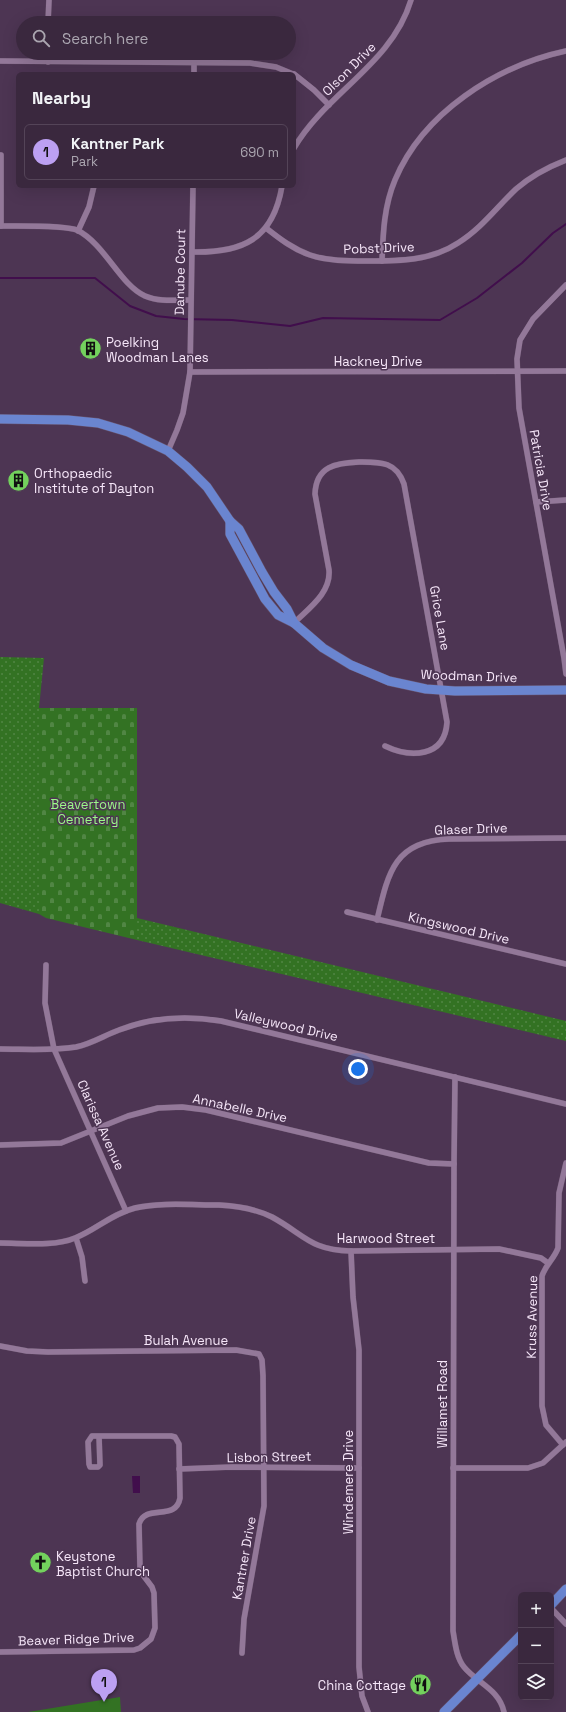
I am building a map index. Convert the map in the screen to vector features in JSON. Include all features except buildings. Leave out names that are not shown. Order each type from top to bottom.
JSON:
[{"type":"main road","name":"Woodman Drive","points":[[0,419],[68,420],[98,423],[128,432],[168,451],[187,467],[207,488],[230,521],[230,534],[265,599],[278,615],[294,622],[323,648],[351,665],[372,675],[404,685],[442,690],[566,690]]},
{"type":"main road","points":[[554,1602],[566,1590]]},
{"type":"main road","points":[[444,1712],[518,1638]]},
{"type":"street","points":[[48,16],[49,0]]},
{"type":"street","name":"Olson Drive","points":[[296,145],[311,124],[390,43],[403,21],[411,0]]},
{"type":"street","points":[[382,261],[385,213],[395,181],[410,152],[428,130],[454,106],[490,81],[520,66],[566,51]]},
{"type":"street","points":[[0,61],[260,64],[276,67],[289,72]]},
{"type":"street","points":[[194,63],[194,72]]},
{"type":"street","points":[[296,76],[314,90],[329,105]]},
{"type":"street","points":[[1,155],[0,226],[64,228],[78,231],[93,241],[129,283],[143,295],[167,301],[190,300]]},
{"type":"street","name":"Pobst Drive","points":[[266,228],[294,248],[321,258],[346,261],[417,259],[435,254],[458,243],[484,222],[517,188],[539,173],[566,160]]},
{"type":"street","points":[[78,231],[89,207],[94,188]]},
{"type":"street","name":"Danube Court","points":[[168,451],[183,413],[190,372],[193,188]]},
{"type":"street","points":[[192,252],[230,250],[251,240],[266,228],[277,208],[282,188]]},
{"type":"street","name":"Patricia Drive","points":[[566,285],[533,319],[524,332],[518,348],[517,372],[519,408],[566,674]]},
{"type":"street","name":"Hackney Drive","points":[[190,372],[566,371]]},
{"type":"street","name":"Grice Lane","points":[[294,622],[323,593],[328,582],[329,570],[315,494],[317,482],[321,475],[327,469],[338,463],[377,462],[383,463],[394,469],[399,473],[404,484],[442,690],[447,728],[438,745],[428,751],[411,753],[394,750],[385,746]]},
{"type":"street","points":[[536,502],[566,500]]},
{"type":"street","name":"Glaser Drive","points":[[377,920],[385,884],[392,869],[406,852],[419,844],[437,839],[566,838]]},
{"type":"street","name":"Kingswood Drive","points":[[347,912],[566,964]]},
{"type":"street","name":"Clarissa Avenue","points":[[46,965],[46,1003],[54,1049],[92,1131],[126,1211]]},
{"type":"street","name":"Valleywood Drive","points":[[0,1049],[54,1049],[82,1045],[118,1030],[148,1020],[173,1017],[195,1017],[221,1021],[566,1104]]},
{"type":"street","name":"Willamet Road","points":[[455,1077],[453,1631],[459,1657],[463,1666],[497,1696],[504,1712]]},
{"type":"street","name":"Annabelle Drive","points":[[0,1145],[61,1143],[143,1111],[158,1108],[182,1107],[206,1110],[429,1163],[454,1164]]},
{"type":"street","name":"Kruss Avenue","points":[[564,1444],[546,1425],[542,1406],[542,1276],[548,1263],[558,1248],[559,1193],[566,1163]]},
{"type":"street","name":"Harwood Street","points":[[0,1243],[60,1242],[76,1238],[113,1216],[126,1211],[152,1205],[219,1205],[243,1207],[271,1217],[309,1242],[319,1246],[339,1250],[508,1250],[526,1256],[541,1258],[548,1263]]},
{"type":"street","points":[[76,1238],[82,1257],[85,1281]]},
{"type":"street","name":"Windemere Drive","points":[[351,1251],[353,1297],[359,1350],[359,1667],[361,1690],[368,1712]]},
{"type":"street","name":"Bulah Avenue","points":[[0,1346],[27,1351],[48,1352],[236,1350],[259,1354],[262,1360],[263,1376],[264,1467]]},
{"type":"street","points":[[92,1436],[99,1436],[100,1465],[98,1467],[90,1467],[88,1442],[92,1436]]},
{"type":"street","name":"Beaver Ridge Drive","points":[[0,1652],[134,1650],[140,1648],[151,1639],[155,1628],[154,1593],[152,1587],[141,1571],[139,1524],[140,1520],[147,1514],[170,1512],[177,1506],[180,1498],[179,1444],[175,1438],[157,1436],[99,1436]]},
{"type":"street","points":[[453,1468],[528,1468],[543,1463],[564,1444]]},
{"type":"street","name":"Lisbon Street","points":[[179,1469],[264,1467],[359,1468]]},
{"type":"street","name":"Kantner Drive","points":[[242,1653],[244,1619],[262,1523],[264,1506],[264,1467]]},
{"type":"street","points":[[554,1611],[566,1624]]},
{"type":"green space","points":[[0,657],[44,658],[39,708],[39,914],[0,903]]},
{"type":"green space","name":"Beavertown Cemetery","points":[[39,708],[137,708],[137,940],[46,918],[39,914]]},
{"type":"green space","points":[[137,918],[566,1021],[566,1041],[137,940]]},
{"type":"green space","points":[[120,1697],[121,1712],[28,1712]]},
{"type":"shaded area","points":[[132,1476],[140,1476],[140,1493],[133,1493]]},
{"type":"waterway","points":[[0,278],[95,278],[130,306],[156,316],[184,319],[232,320],[290,326],[323,318],[440,320],[477,298],[522,263],[553,233],[566,224]]},
{"type":"place","name":"Poelking Woodman Lanes","points":[[90,349]]},
{"type":"place","name":"Orthopaedic Institute of Dayton","points":[[19,480]]},
{"type":"place","name":"Keystone Baptist Church","points":[[40,1563]]},
{"type":"place","name":"China Cottage","points":[[421,1685]]},
{"type":"place","name":"Kantner Park","points":[[104,1702]]}]
